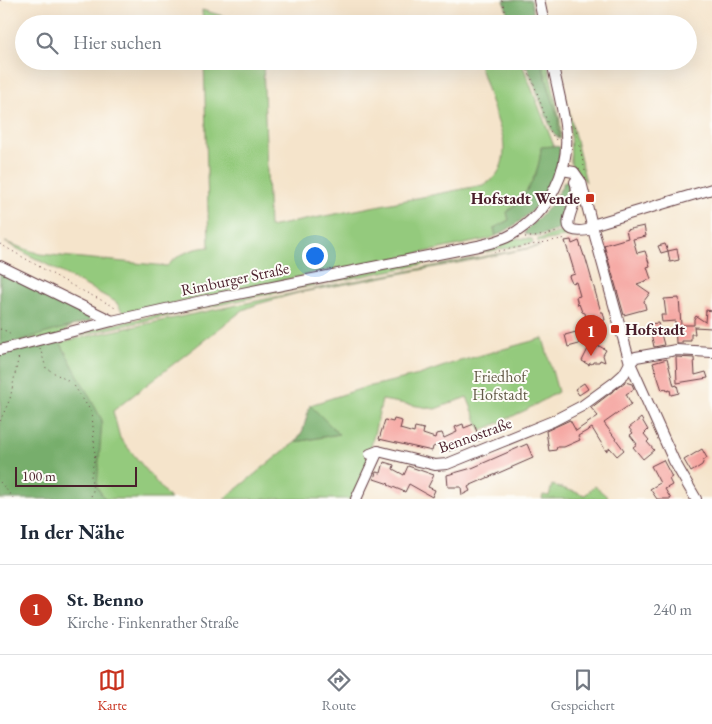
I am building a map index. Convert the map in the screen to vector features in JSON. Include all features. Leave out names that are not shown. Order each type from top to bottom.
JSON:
[{"type":"street","points":[[539,0],[542,15]]},
{"type":"street","name":"Rimburger Straße","points":[[0,350],[116,320],[240,293],[478,246],[499,240],[515,232],[538,214],[554,192],[562,170],[566,144],[565,126],[554,70]]},
{"type":"street","points":[[562,170],[573,178],[578,187],[577,197],[568,220],[569,228],[575,231],[712,189]]},
{"type":"street","points":[[562,170],[574,172],[581,182],[630,363],[674,461],[696,499]]},
{"type":"street","points":[[571,210],[583,209],[588,212]]},
{"type":"street","points":[[0,266],[116,320]]},
{"type":"street","points":[[630,363],[636,357],[664,351],[712,352]]},
{"type":"street","name":"Bennostraße","points":[[356,499],[374,453],[435,465],[447,464],[553,421],[582,406],[624,374],[630,363]]},
{"type":"path","points":[[502,0],[506,15]]},
{"type":"path","points":[[527,70],[553,137],[557,141],[566,144]]},
{"type":"path","points":[[574,124],[585,170]]},
{"type":"path","points":[[515,232],[522,236],[535,237],[569,228]]},
{"type":"path","points":[[0,244],[73,286],[113,306],[116,320]]},
{"type":"path","points":[[0,329],[8,333],[20,344],[10,399],[0,421]]},
{"type":"path","points":[[39,339],[46,368],[73,384],[92,414],[95,455],[91,476],[93,491],[90,499]]},
{"type":"path","points":[[0,482],[14,499]]},
{"type":"green space","points":[[504,0],[531,0],[534,15],[508,15]]},
{"type":"green space","points":[[202,10],[220,15],[202,15]]},
{"type":"green space","points":[[204,70],[263,70],[269,227],[483,185],[495,177],[498,172],[503,159],[504,145],[481,70],[524,70],[554,146],[541,148],[538,166],[531,183],[521,199],[507,212],[509,220],[494,228],[496,236],[489,239],[352,267],[313,273],[124,314],[116,302],[5,242],[40,254],[167,266],[186,252],[209,247]]},
{"type":"green space","points":[[528,70],[544,70],[558,118],[559,139],[552,131]]},
{"type":"green space","points":[[544,70],[549,70],[560,120],[561,139],[559,139],[558,118]]},
{"type":"green space","points":[[557,70],[559,70],[586,182],[571,164],[570,126]]},
{"type":"green space","points":[[541,147],[560,147],[558,162],[554,176],[541,200],[521,220],[496,236],[494,228],[509,220],[507,212],[521,199],[531,183],[538,166]]},
{"type":"green space","points":[[568,181],[573,188],[562,212],[561,227],[544,234],[525,234],[526,230],[552,204],[564,182]]},
{"type":"green space","points":[[564,231],[569,234],[568,236],[538,242],[538,239]]},
{"type":"green space","points":[[514,238],[532,239],[533,243],[260,296],[54,341],[57,352],[83,386],[60,342],[328,286],[540,246],[298,293],[243,310],[113,411],[120,438],[170,499],[105,499],[96,487],[102,421],[99,416],[0,499],[0,276],[78,321],[59,336]]},
{"type":"green space","points":[[0,270],[91,315],[90,321],[0,346]]},
{"type":"green space","name":"Friedhof Hofstadt","points":[[543,338],[558,392],[526,410],[481,431],[467,397],[435,409],[382,400],[370,451],[371,460],[352,499],[224,499],[296,442],[339,434],[310,405],[363,388],[419,375],[453,363]]},
{"type":"green space","points":[[60,342],[102,420],[97,487],[105,499],[0,499],[0,353],[14,349],[32,349]]},
{"type":"green space","points":[[310,405],[339,434],[296,442],[303,430]]},
{"type":"green space","points":[[552,485],[585,495],[595,486],[610,499],[542,499],[543,495],[549,496]]},
{"type":"building","points":[[644,226],[646,236],[633,239],[637,253],[645,251],[650,266],[647,267],[651,279],[637,284],[650,293],[644,301],[646,309],[624,315],[604,245],[628,238],[626,230]]},
{"type":"building","points":[[571,240],[572,244],[579,241],[601,312],[603,312],[605,320],[597,323],[594,315],[586,317],[578,305],[576,297],[580,296],[576,282],[572,283],[569,276],[575,274],[565,241]]},
{"type":"building","points":[[665,244],[668,251],[661,253],[658,246]]},
{"type":"building","points":[[677,249],[679,260],[670,262],[668,251]]},
{"type":"building","points":[[679,298],[681,325],[694,325],[696,316],[705,322],[706,310],[712,311],[712,328],[694,327],[695,334],[691,334],[691,341],[676,343],[675,321],[662,322],[661,315],[666,315],[664,299]]},
{"type":"building","points":[[658,323],[664,345],[654,347],[649,324]]},
{"type":"building","points":[[576,332],[579,344],[568,347],[565,335]]},
{"type":"building","points":[[599,346],[606,350],[603,355],[605,362],[600,360],[589,365],[582,361],[588,349],[590,351],[592,348],[594,350]]},
{"type":"building","points":[[676,357],[694,358],[695,375],[706,372],[708,378],[677,383]]},
{"type":"building","points":[[667,359],[674,386],[677,385],[679,393],[671,395],[670,390],[662,390],[653,363]]},
{"type":"building","points":[[625,382],[632,384],[634,389],[626,394],[631,404],[604,423],[624,450],[617,456],[610,448],[606,451],[592,428],[578,436],[580,440],[549,451],[546,431],[570,420],[576,431],[598,416],[591,408]]},
{"type":"building","points":[[584,383],[588,389],[579,395],[575,389]]},
{"type":"building","points":[[641,418],[648,430],[644,434],[649,440],[647,442],[654,450],[643,459],[633,447],[637,444],[630,435],[633,433],[629,428]]},
{"type":"building","points":[[394,419],[402,421],[400,429],[414,433],[415,427],[424,429],[423,434],[435,438],[436,434],[442,433],[444,438],[457,432],[455,427],[463,424],[464,428],[474,424],[480,440],[449,451],[447,446],[440,444],[433,447],[432,451],[379,439],[385,420],[393,422]]},
{"type":"building","points":[[527,444],[533,458],[471,485],[468,487],[470,491],[462,495],[461,487],[448,487],[447,475],[472,468]]},
{"type":"building","points":[[702,449],[707,458],[702,465],[691,472],[684,460]]},
{"type":"building","points":[[663,460],[672,477],[669,479],[672,485],[665,489],[671,499],[657,499],[650,489],[660,483],[651,466]]},
{"type":"building","points":[[384,462],[394,465],[393,469],[404,475],[408,466],[434,475],[428,487],[435,490],[432,497],[409,484],[405,492],[374,479],[376,472],[381,473]]},
{"type":"place","name":"Hofstadt Wende","points":[[590,198]]},
{"type":"place","name":"Hofstadt","points":[[615,329]]},
{"type":"place","name":"St. Benno","points":[[591,356]]}]
